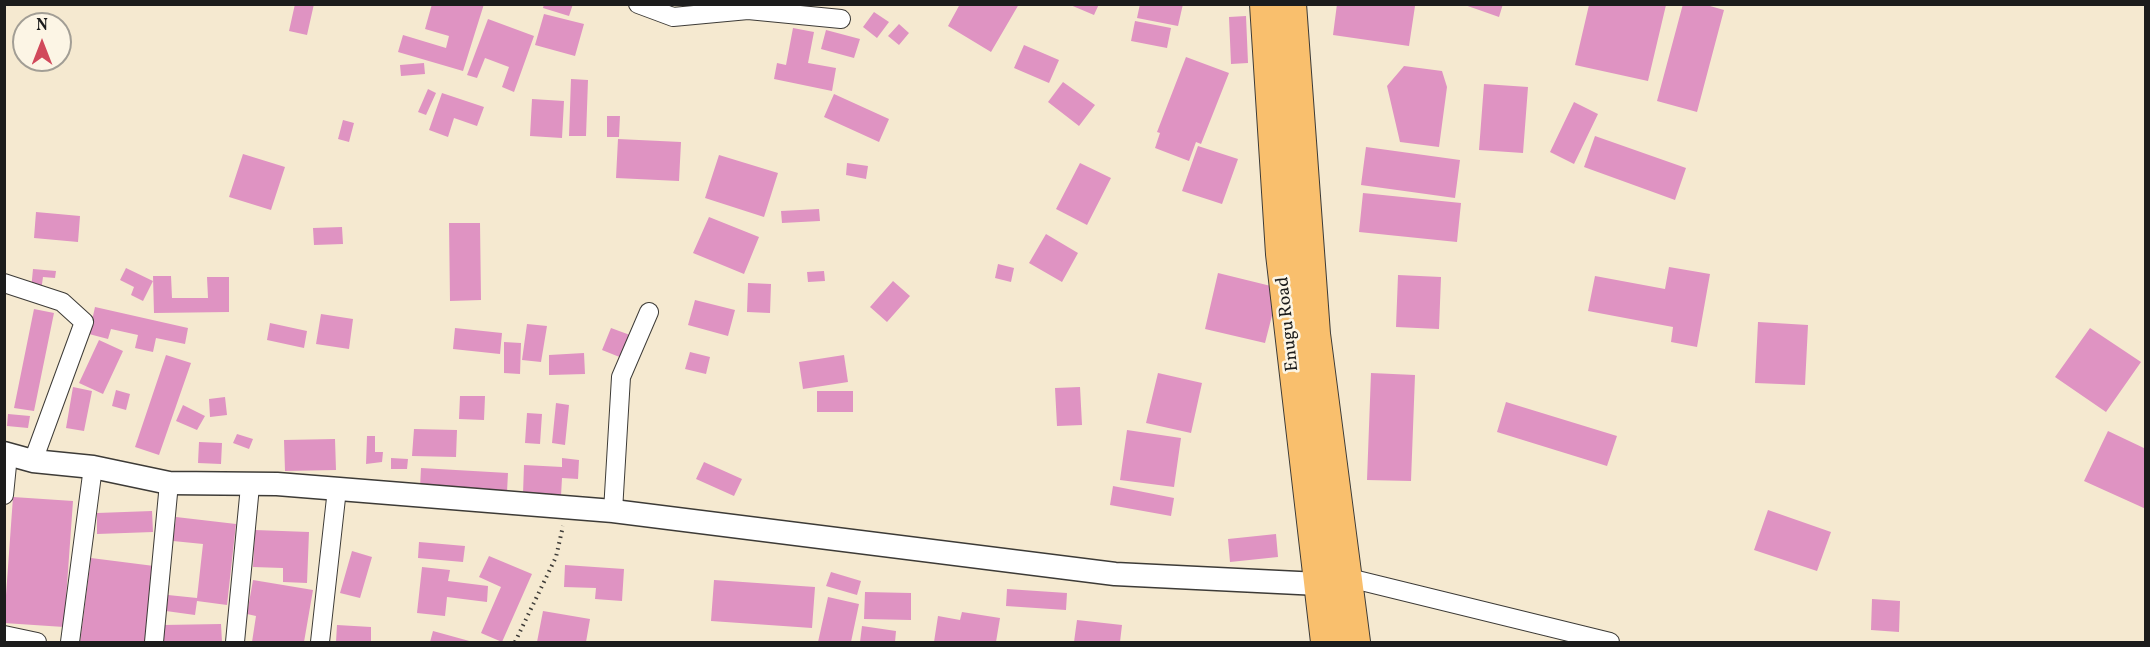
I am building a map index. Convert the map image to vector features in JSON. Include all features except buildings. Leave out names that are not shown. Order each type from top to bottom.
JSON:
[{"type":"main road","name":"Enugu Road","points":[[1265,4],[1281,254],[1326,642]]},
{"type":"main road","points":[[1291,4],[1315,334],[1355,642]]},
{"type":"street","points":[[638,4],[673,17],[748,10],[841,19]]},
{"type":"street","points":[[4,284],[62,302],[84,322],[33,461]]},
{"type":"street","points":[[613,511],[621,377],[649,312]]},
{"type":"street","points":[[4,495],[6,454],[33,461],[93,467],[169,483],[250,486],[277,484],[613,511],[1115,574],[1319,584],[1348,578],[1610,642]]},
{"type":"street","points":[[70,642],[93,467]]},
{"type":"street","points":[[154,642],[169,483]]},
{"type":"street","points":[[234,642],[250,486]]},
{"type":"street","points":[[320,642],[337,489]]},
{"type":"street","points":[[4,635],[36,642]]},
{"type":"path","points":[[515,642],[556,557],[567,508]]}]
